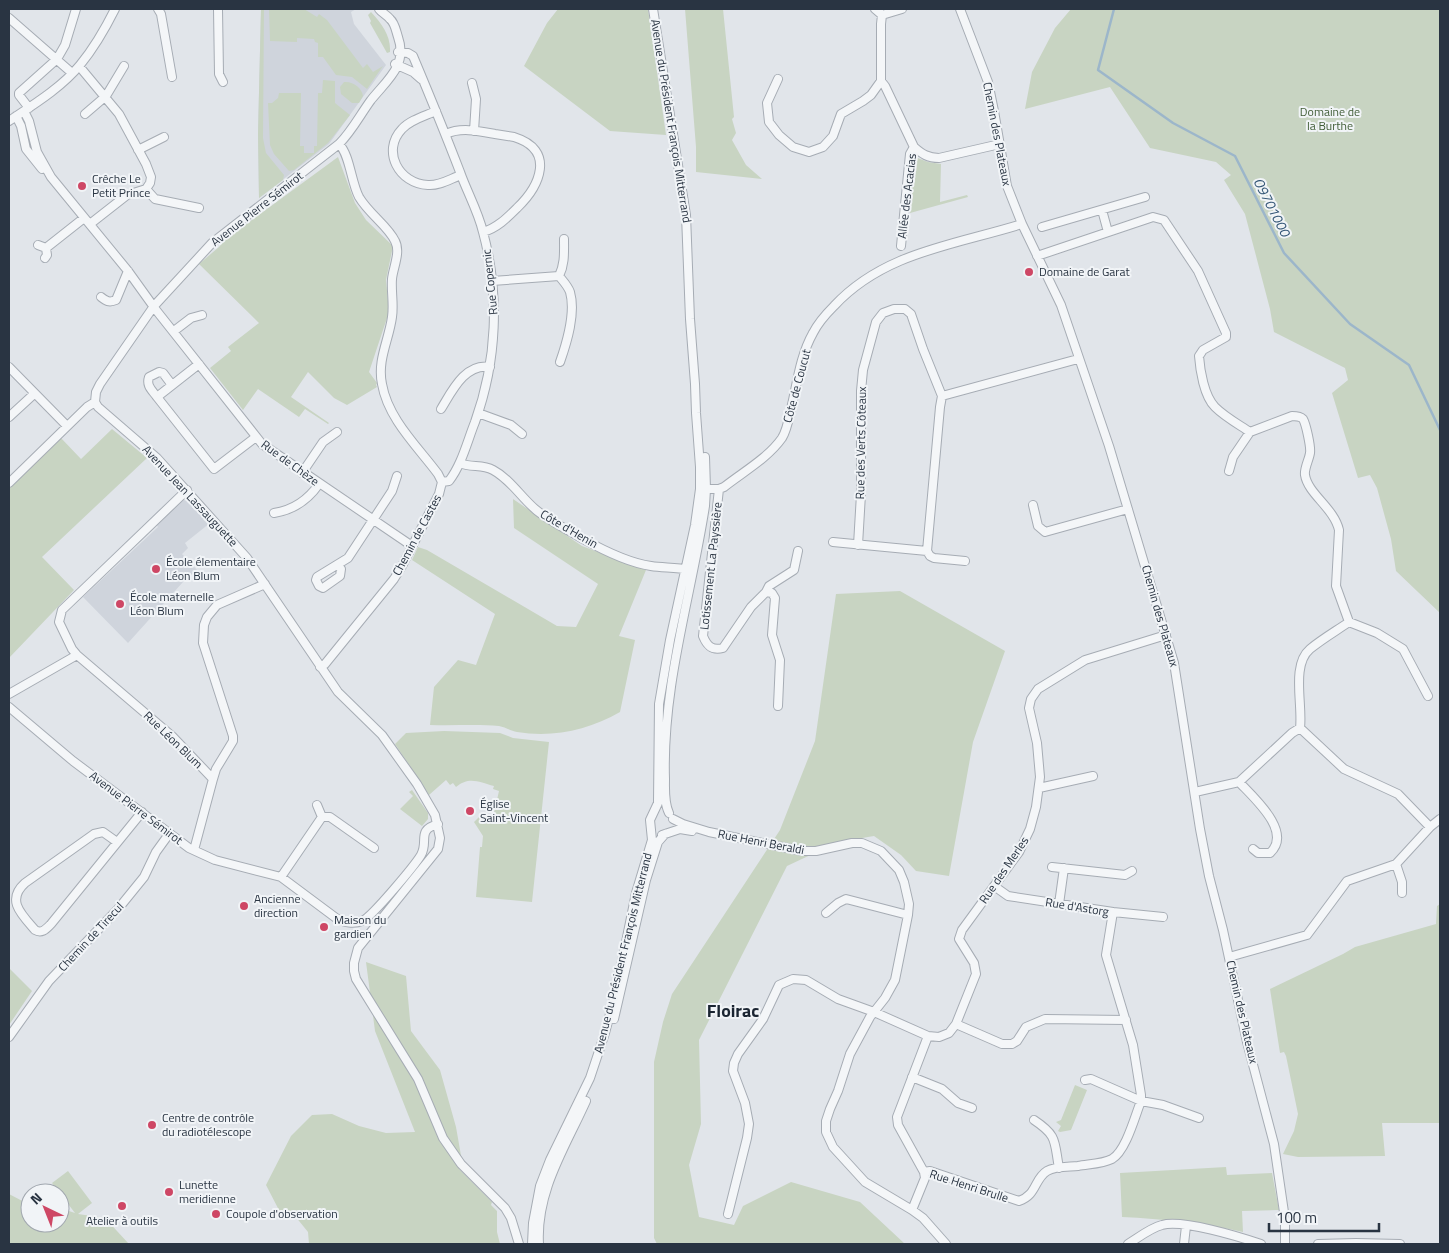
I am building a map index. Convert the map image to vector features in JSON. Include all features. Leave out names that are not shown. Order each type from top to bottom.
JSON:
[{"type":"street","points":[[51,177],[37,152],[26,109],[19,93],[57,59],[65,45],[76,9]]},
{"type":"street","points":[[51,177],[28,154],[21,126],[12,119],[79,66],[97,42],[115,9]]},
{"type":"street","points":[[158,9],[161,14],[172,77]]},
{"type":"street","points":[[218,9],[219,74],[223,82]]},
{"type":"street","name":"Avenue du Président François Mitterrand","points":[[653,9],[686,215],[690,319],[700,412],[703,489],[695,525],[667,719],[665,780],[666,802],[671,816]]},
{"type":"street","points":[[875,9],[882,15]]},
{"type":"street","points":[[882,15],[902,9]]},
{"type":"street","name":"Chemin des Plateaux","points":[[960,9],[988,82],[1007,186],[1022,224],[1061,305],[1078,359],[1098,412],[1166,635],[1176,673],[1209,876],[1247,1042],[1274,1144],[1285,1219],[1285,1244]]},
{"type":"street","points":[[383,10],[400,52],[396,65],[413,72],[423,80]]},
{"type":"street","points":[[778,79],[767,103],[769,122],[779,135],[793,147],[809,152],[823,147],[833,136],[841,114],[871,95],[881,81],[882,15]]},
{"type":"street","points":[[9,18],[72,73]]},
{"type":"street","name":"Rue Copernic","points":[[400,52],[413,56],[446,134],[483,232],[492,281],[494,321],[490,367],[478,413],[460,464],[449,481],[442,482]]},
{"type":"street","name":"Avenue Pierre Sémirot","points":[[9,483],[94,402],[100,384],[154,306],[198,258],[219,237],[339,144],[346,137],[372,99],[379,85],[396,65]]},
{"type":"street","points":[[79,66],[106,96],[119,114],[151,177],[146,189],[127,195],[90,224]]},
{"type":"street","points":[[84,114],[106,96],[124,66]]},
{"type":"street","points":[[881,81],[914,147],[922,154],[930,158],[939,158],[1000,144]]},
{"type":"street","points":[[472,83],[476,99],[474,130]]},
{"type":"street","points":[[436,111],[408,124],[401,130],[395,138],[393,158],[403,176],[418,184],[429,186],[461,175]]},
{"type":"street","points":[[446,134],[454,131],[474,130],[515,138],[525,142],[537,153],[541,164],[540,175],[526,199],[493,229],[483,232]]},
{"type":"street","points":[[138,150],[164,136]]},
{"type":"street","name":"Chemin de Castes","points":[[320,667],[394,579],[439,494],[442,482],[399,422],[386,399],[380,370],[393,314],[392,278],[397,246],[391,236],[367,210],[360,198],[354,187],[344,149],[339,144]]},
{"type":"street","name":"Allée des Acacias","points":[[901,246],[910,154],[914,147]]},
{"type":"street","name":"Rue de Chèze","points":[[51,177],[128,271],[262,444],[318,484],[412,546]]},
{"type":"street","points":[[146,189],[155,199],[199,208]]},
{"type":"street","points":[[1042,227],[1145,197]]},
{"type":"street","points":[[1102,210],[1108,232]]},
{"type":"street","points":[[1037,256],[1153,217],[1160,217],[1167,224],[1198,271],[1226,332],[1226,337],[1203,350],[1199,356],[1202,376],[1209,400],[1215,407],[1250,432]]},
{"type":"street","points":[[46,248],[84,218]]},
{"type":"street","name":"Côte de Coucut","points":[[718,489],[724,487],[766,455],[782,438],[804,354],[813,332],[844,295],[860,282],[907,257],[1022,224]]},
{"type":"street","points":[[559,276],[564,256],[564,239]]},
{"type":"street","points":[[38,244],[46,248]]},
{"type":"street","points":[[45,258],[47,255],[46,248]]},
{"type":"street","points":[[101,297],[112,306],[128,271]]},
{"type":"street","points":[[492,281],[559,276]]},
{"type":"street","points":[[559,276],[568,286],[571,293],[571,320],[567,342],[560,362]]},
{"type":"street","name":"Rue des Verts Côteaux","points":[[858,545],[863,370],[876,322],[883,314],[894,309],[905,309],[910,314],[942,396],[928,551]]},
{"type":"street","points":[[174,330],[191,318],[202,316]]},
{"type":"street","points":[[942,396],[1078,359]]},
{"type":"street","points":[[157,397],[199,364]]},
{"type":"street","points":[[9,367],[67,426]]},
{"type":"street","points":[[440,409],[464,376],[477,367],[490,367]]},
{"type":"street","points":[[172,385],[162,373],[158,372],[149,377],[147,382],[148,386],[214,469],[256,437]]},
{"type":"street","points":[[9,417],[34,394]]},
{"type":"street","name":"Avenue Jean Lassauguette","points":[[94,402],[150,451],[247,558],[320,667],[343,698],[389,743],[435,815],[440,838],[438,849],[358,948],[355,955],[354,971],[367,998],[418,1079],[443,1138],[461,1164],[505,1208],[511,1218],[520,1244]]},
{"type":"street","points":[[478,413],[511,425],[522,434]]},
{"type":"street","points":[[1229,471],[1232,457],[1250,432],[1292,416],[1298,416],[1303,419],[1311,447],[1304,473],[1307,484],[1338,524],[1336,586],[1349,622],[1377,633],[1403,649],[1428,696]]},
{"type":"street","points":[[302,473],[323,442],[337,432]]},
{"type":"street","name":"Côte d'Henin","points":[[460,464],[467,466],[476,465],[494,470],[513,484],[535,510],[585,540],[648,566],[689,570]]},
{"type":"street","points":[[338,564],[348,558],[392,491],[397,476]]},
{"type":"street","points":[[274,513],[289,510],[311,496],[318,484]]},
{"type":"street","points":[[703,489],[718,489]]},
{"type":"street","name":"Lotissement La Payssière","points":[[718,489],[703,636],[706,644],[717,650],[723,648],[751,607],[766,592],[769,586],[794,570],[798,551]]},
{"type":"street","name":"Rue Léon Blum","points":[[187,490],[62,610],[59,618],[60,627],[77,655],[172,736],[213,779],[194,850]]},
{"type":"street","points":[[1033,505],[1038,526],[1045,532],[1128,509]]},
{"type":"street","points":[[833,542],[928,551],[930,556],[934,558],[965,561]]},
{"type":"street","name":"Avenue du Président François Mitterrand","points":[[654,813],[658,803],[659,704],[670,640],[689,570]]},
{"type":"street","points":[[213,779],[216,769],[233,741],[233,736],[203,643],[204,625],[207,617],[217,605],[265,584]]},
{"type":"street","points":[[766,592],[772,593],[775,598],[772,635],[780,660],[778,706]]},
{"type":"street","points":[[1300,728],[1299,670],[1304,656],[1309,650],[1349,622]]},
{"type":"street","name":"Rue des Merles","points":[[956,1024],[976,974],[974,962],[959,939],[962,930],[1025,841],[1030,830],[1040,778],[1037,744],[1029,708],[1031,699],[1038,689],[1085,660],[1166,635]]},
{"type":"street","points":[[9,694],[77,655]]},
{"type":"street","name":"Avenue Pierre Sémirot","points":[[9,707],[73,761],[169,834],[194,850],[215,860],[281,877]]},
{"type":"street","points":[[1195,792],[1239,782],[1292,733],[1300,728]]},
{"type":"street","points":[[1300,728],[1344,769],[1398,794],[1430,827]]},
{"type":"street","points":[[1039,788],[1093,776]]},
{"type":"street","points":[[1239,782],[1260,804],[1276,825],[1277,844],[1275,849],[1270,853],[1258,853],[1253,849]]},
{"type":"street","points":[[316,805],[322,817]]},
{"type":"street","points":[[662,810],[671,816],[673,828],[667,834],[657,834],[651,828],[650,820],[654,813],[662,810]]},
{"type":"street","points":[[117,842],[103,832],[94,834],[17,890],[15,898],[18,909],[35,930],[38,932],[43,931],[51,924],[142,812]]},
{"type":"street","name":"Rue Henri Beraldi","points":[[671,816],[683,824],[709,832],[802,851],[816,851],[852,843],[862,843],[874,847],[886,855],[899,870],[904,882],[908,896],[908,916],[896,980],[874,1012]]},
{"type":"street","points":[[322,817],[281,877],[340,920],[350,923],[361,921],[373,913],[421,855],[425,832],[431,826],[438,824]]},
{"type":"street","points":[[322,817],[330,817],[374,848]]},
{"type":"street","points":[[1229,957],[1307,935],[1348,881],[1396,864],[1430,827],[1440,819]]},
{"type":"street","name":"Avenue du Président François Mitterrand","points":[[532,1244],[533,1223],[540,1186],[550,1160],[590,1078],[605,1033],[616,991],[636,893],[652,840],[651,828]]},
{"type":"street","name":"Rue Henri Beraldi","points":[[667,834],[680,829],[709,832]]},
{"type":"street","name":"Chemin de Tirecul","points":[[9,1037],[49,981],[118,909],[144,877],[156,852],[169,834]]},
{"type":"street","name":"Avenue du Président François Mitterrand","points":[[539,1244],[541,1207],[546,1187],[595,1080],[603,1057],[621,992],[646,880],[658,842],[667,834]]},
{"type":"street","points":[[1396,864],[1402,882],[1402,892]]},
{"type":"street","points":[[1052,866],[1125,875],[1132,871]]},
{"type":"street","points":[[1059,904],[1064,868]]},
{"type":"street","name":"Rue d'Astorg","points":[[994,886],[1008,896],[1114,912],[1163,917]]},
{"type":"street","points":[[826,912],[846,899],[908,916]]},
{"type":"street","points":[[1114,912],[1106,955],[1137,1062],[1141,1101]]},
{"type":"street","points":[[728,1214],[749,1124],[745,1103],[733,1071],[734,1063],[738,1054],[763,1019],[779,985],[793,979],[806,980],[838,999],[874,1012],[928,1036],[939,1037],[949,1033],[956,1024],[1002,1044],[1012,1044],[1017,1041],[1026,1027],[1046,1019],[1126,1020]]},
{"type":"street","points":[[874,1012],[850,1054],[830,1109],[826,1122],[826,1132],[833,1148],[865,1182],[923,1218],[946,1244]]},
{"type":"street","points":[[912,1210],[926,1178],[898,1125],[897,1117],[928,1036]]},
{"type":"street","points":[[912,1077],[942,1089],[958,1103],[972,1108]]},
{"type":"street","points":[[1085,1080],[1091,1079],[1141,1101],[1163,1105],[1199,1118]]},
{"type":"street","name":"Rue Henri Brulle","points":[[924,1172],[930,1171],[1019,1201],[1026,1199],[1033,1192],[1041,1176],[1048,1170],[1101,1163],[1117,1155],[1121,1150],[1141,1101]]},
{"type":"street","points":[[1034,1120],[1048,1129],[1053,1137],[1059,1168]]},
{"type":"street","points":[[1128,1244],[1160,1225],[1170,1224],[1214,1230],[1261,1244]]},
{"type":"street","points":[[1184,1244],[1186,1226]]},
{"type":"street","points":[[1318,1244],[1400,1244]]},
{"type":"shaded area","points":[[261,9],[356,9],[351,12],[354,24],[386,65],[329,144],[259,198],[258,134]]},
{"type":"shaded area","points":[[184,500],[192,503],[210,523],[185,543],[188,548],[182,554],[197,570],[183,582],[128,643],[83,597],[158,527],[156,524]]},
{"type":"green space","points":[[261,9],[264,9],[263,138],[266,153],[284,175],[283,180],[259,198],[258,134]]},
{"type":"green space","points":[[269,9],[304,9],[317,17],[319,14],[327,20],[363,68],[367,64],[373,72],[383,66],[367,89],[352,77],[336,75],[323,57],[318,57],[318,43],[314,39],[297,38],[297,42],[270,41]]},
{"type":"green space","points":[[558,9],[648,9],[666,135],[610,131],[524,66],[547,23]]},
{"type":"green space","points":[[685,9],[723,9],[734,117],[732,119],[736,133],[732,140],[746,165],[762,179],[696,172],[696,147]]},
{"type":"green space","name":"Domaine de la Burthe","points":[[1071,9],[1440,9],[1440,613],[1396,571],[1391,539],[1377,488],[1370,475],[1358,478],[1332,393],[1348,380],[1345,368],[1274,332],[1270,309],[1245,214],[1224,180],[1231,175],[1216,162],[1150,148],[1110,87],[1025,109],[1032,72],[1055,28]]},
{"type":"green space","points":[[371,12],[385,30],[390,52],[387,53],[370,23],[368,15]]},
{"type":"green space","points":[[323,80],[335,81],[335,103],[350,115],[328,143],[294,170],[289,171],[274,154],[270,145],[268,103],[272,103],[278,98],[279,93],[301,93],[300,146],[304,146],[304,153],[314,153],[314,146],[317,146],[318,93],[322,93]]},
{"type":"green space","points":[[344,82],[354,84],[361,90],[363,96],[359,103],[352,103],[341,94],[340,87]]},
{"type":"green space","points":[[338,157],[355,203],[366,220],[393,246],[386,280],[389,312],[369,372],[377,383],[377,387],[347,405],[334,398],[308,372],[291,397],[328,424],[305,409],[299,417],[258,389],[243,410],[210,368],[231,351],[228,347],[259,323],[199,264],[226,239]]},
{"type":"green space","points":[[915,157],[941,164],[940,202],[967,195],[968,197],[910,213]]},
{"type":"green space","points":[[112,429],[147,458],[42,557],[74,590],[9,658],[9,489],[61,438],[81,459]]},
{"type":"green space","points":[[513,499],[582,546],[646,570],[619,636],[635,640],[620,712],[583,728],[544,734],[517,732],[491,725],[430,725],[434,687],[458,660],[476,665],[495,614],[412,560],[418,547],[427,550],[557,626],[576,627],[598,584],[514,528]]},
{"type":"green space","points":[[900,591],[1005,651],[973,742],[949,876],[916,871],[901,855],[874,836],[838,842],[787,866],[699,1040],[701,1124],[689,1165],[699,1217],[734,1225],[743,1206],[791,1182],[860,1202],[905,1244],[657,1244],[654,1238],[654,1062],[663,1022],[672,994],[780,830],[815,741],[836,594]]},
{"type":"green space","points":[[444,731],[500,733],[513,738],[549,742],[532,902],[476,897],[480,847],[482,847],[483,836],[474,822],[479,817],[482,822],[493,817],[499,791],[493,789],[494,786],[470,781],[456,787],[453,783],[450,785],[446,780],[429,795],[395,744],[406,733]]},
{"type":"green space","points":[[412,790],[428,813],[428,819],[422,826],[400,809],[413,796],[409,792]]},
{"type":"green space","points":[[1440,904],[1440,1123],[1382,1123],[1385,1156],[1298,1157],[1283,1154],[1294,1131],[1298,1114],[1286,1056],[1284,1052],[1280,1053],[1270,989],[1355,947],[1436,924],[1437,906]]},
{"type":"green space","points":[[366,962],[406,976],[411,1031],[440,1070],[456,1127],[463,1167],[459,1169],[492,1202],[491,1205],[497,1211],[497,1232],[500,1244],[309,1244],[308,1232],[295,1216],[281,1214],[266,1185],[291,1136],[312,1115],[332,1114],[359,1126],[386,1133],[415,1132],[375,1031]]},
{"type":"green space","points":[[9,968],[32,991],[9,1025]]},
{"type":"green space","points":[[1075,1085],[1087,1090],[1071,1130],[1060,1132],[1058,1131],[1061,1126],[1056,1122],[1061,1120]]},
{"type":"green space","points":[[1226,1167],[1227,1175],[1272,1173],[1279,1210],[1242,1211],[1243,1232],[1182,1222],[1122,1217],[1120,1173]]},
{"type":"green space","points":[[68,1171],[92,1203],[78,1214],[105,1218],[129,1244],[9,1244],[9,1194],[20,1200],[20,1233],[70,1233],[70,1211],[75,1213],[70,1206],[70,1183],[52,1183]]},
{"type":"waterway","name":"O9701000","points":[[1114,9],[1098,70],[1173,123],[1235,156],[1284,253],[1350,324],[1409,365],[1440,430]]},
{"type":"place","name":"Crêche Le Petit Prince","points":[[82,186]]},
{"type":"place","name":"Domaine de Garat","points":[[1029,272]]},
{"type":"place","name":"École élementaire Léon Blum","points":[[156,569]]},
{"type":"place","name":"École maternelle Léon Blum","points":[[120,604]]},
{"type":"place","name":"Église Saint-Vincent","points":[[470,811]]},
{"type":"place","name":"Ancienne direction","points":[[244,906]]},
{"type":"place","name":"Maison du gardien","points":[[324,927]]},
{"type":"place","name":"Centre de contrôle du radiotélescope","points":[[152,1125]]},
{"type":"place","name":"Lunette meridienne","points":[[169,1192]]},
{"type":"place","name":"Atelier à outils","points":[[122,1206]]},
{"type":"place","name":"Coupole d'observation","points":[[216,1214]]},
{"type":"district","name":"Floirac","points":[[733,1011]]}]
